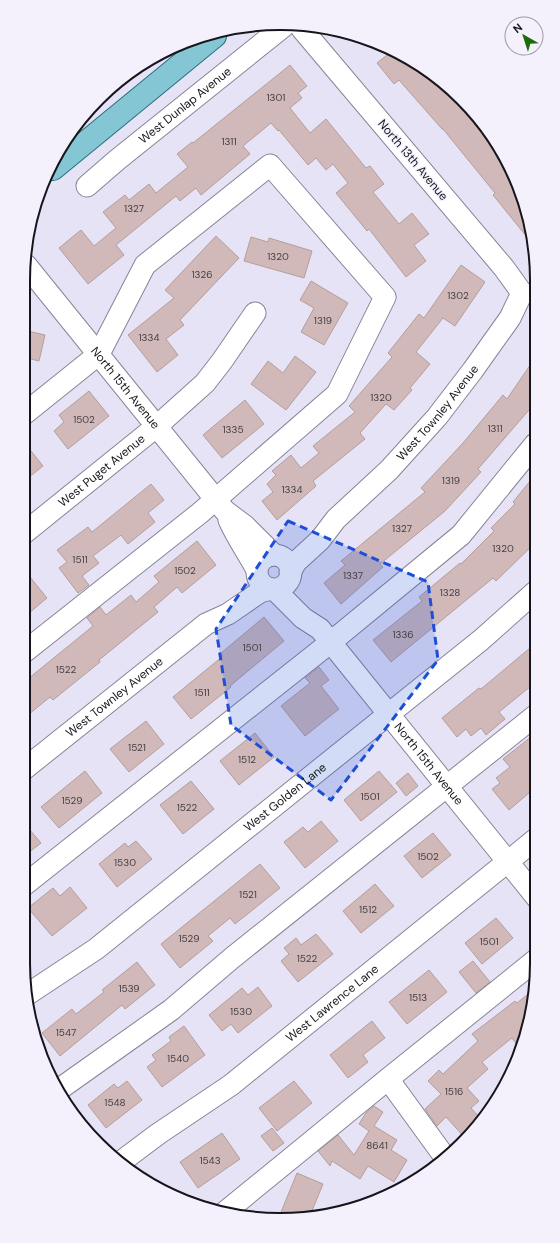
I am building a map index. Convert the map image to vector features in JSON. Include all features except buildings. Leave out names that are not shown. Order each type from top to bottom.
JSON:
[{"type":"main road","points":[[62,159],[209,40]]},
{"type":"street","name":"West Dunlap Avenue","points":[[87,186],[117,160],[279,30]]},
{"type":"street","name":"North 13th Avenue","points":[[304,31],[504,268],[522,293]]},
{"type":"street","points":[[30,409],[99,354],[145,265],[270,165],[385,297],[336,394],[221,505],[30,648]]},
{"type":"street","name":"North 15th Avenue","points":[[31,271],[221,505],[275,555],[284,559],[290,567],[297,589],[312,611],[326,636],[530,889]]},
{"type":"street","name":"West Townley Avenue","points":[[291,573],[296,562],[320,540],[336,519],[389,470],[437,417],[510,318],[522,293]]},
{"type":"street","name":"West Puget Avenue","points":[[30,528],[157,426],[205,383],[255,313]]},
{"type":"street","points":[[30,880],[326,636],[461,535],[530,450]]},
{"type":"street","name":"North 15th Avenue","points":[[221,505],[236,535],[265,581],[303,618],[326,636]]},
{"type":"street","name":"West Townley Avenue","points":[[275,555],[314,530],[336,519]]},
{"type":"street","points":[[275,555],[269,556],[261,561],[265,581],[285,584],[289,580],[291,573]]},
{"type":"street","name":"West Townley Avenue","points":[[30,764],[206,624],[228,614],[260,592],[265,581]]},
{"type":"street","name":"West Golden Lane","points":[[32,992],[96,949],[389,714],[480,640],[530,596]]},
{"type":"street","points":[[62,1087],[171,1010],[232,958],[448,787],[530,720]]},
{"type":"street","name":"West Lawrence Lane","points":[[125,1159],[158,1134],[231,1085],[530,844]]},
{"type":"street","points":[[230,1208],[530,965]]},
{"type":"street","points":[[388,1079],[442,1153]]},
{"type":"highlighted area","points":[[288,521],[428,582],[438,660],[331,800],[231,725],[216,629]]}]
